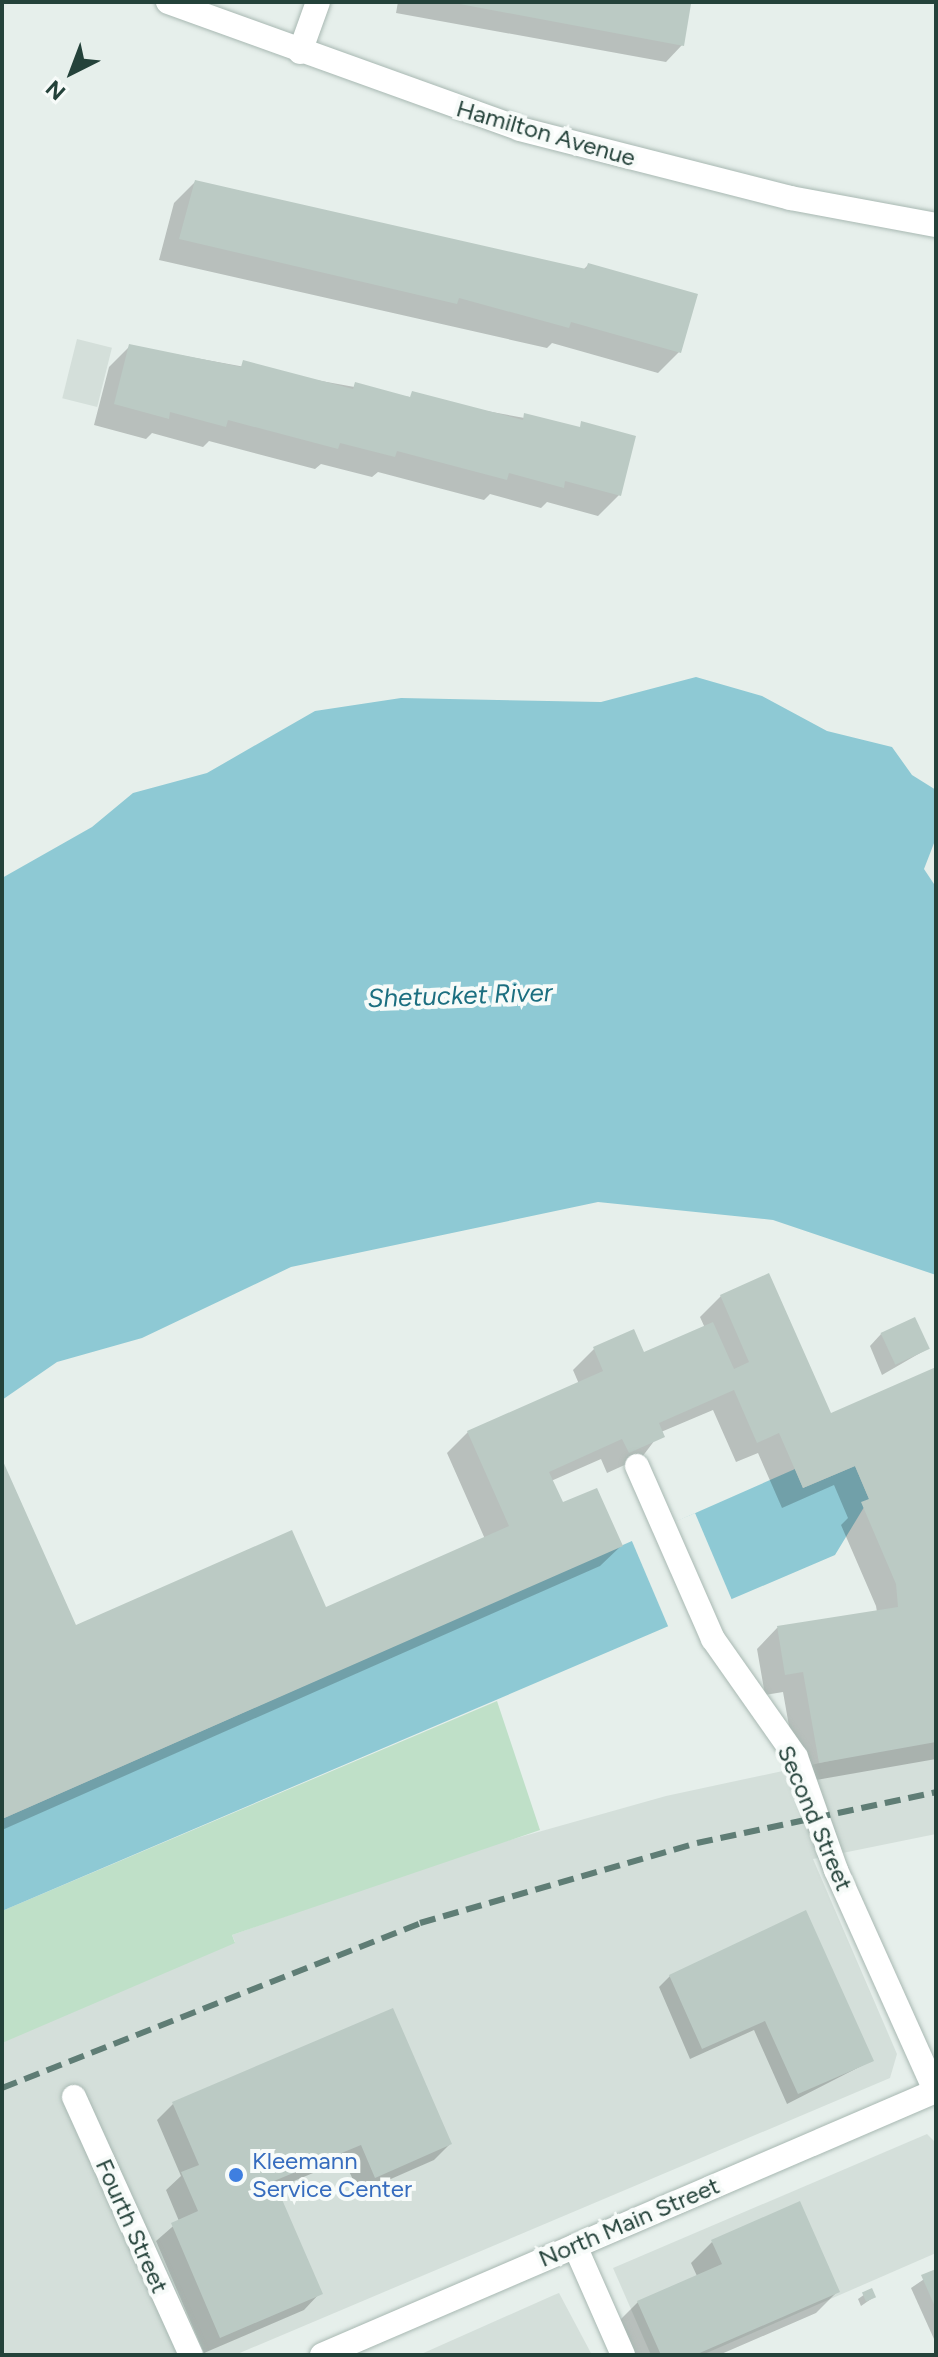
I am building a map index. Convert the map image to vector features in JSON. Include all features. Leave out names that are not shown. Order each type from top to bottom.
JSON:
[{"type":"main road","name":"Hamilton Avenue","points":[[168,2],[520,129],[790,198],[936,225]]},
{"type":"main road","points":[[300,52],[318,2]]},
{"type":"main road","name":"Second Street","points":[[637,1466],[702,1615],[796,1757],[836,1870],[936,2091]]},
{"type":"main road","name":"North Main Street","points":[[322,2355],[936,2091]]},
{"type":"main road","name":"Fourth Street","points":[[74,2097],[191,2355]]},
{"type":"main road","points":[[575,2246],[623,2355]]},
{"type":"shaded area","points":[[77,339],[112,348],[97,407],[62,398]]},
{"type":"shaded area","points":[[936,1738],[936,1834],[813,1859],[897,2054],[890,2078],[235,2355],[2,2355],[2,2042],[235,1942],[232,1935],[478,1849],[666,1796]]},
{"type":"shaded area","points":[[927,2134],[936,2143],[936,2253],[702,2355],[651,2355],[613,2268]]},
{"type":"shaded area","points":[[559,2293],[592,2355],[419,2355],[554,2295]]},
{"type":"green space","points":[[497,1701],[540,1830],[232,1935],[235,1943],[2,2043],[2,1911]]},
{"type":"water","name":"Shetucket River","points":[[696,677],[762,696],[827,731],[892,747],[912,775],[936,790],[936,838],[924,869],[936,887],[936,1275],[773,1220],[598,1202],[291,1267],[142,1338],[57,1362],[2,1400],[2,878],[92,827],[133,793],[207,773],[315,711],[401,698],[601,702]]},
{"type":"water","points":[[855,1466],[869,1499],[835,1555],[2,1911],[2,1819],[795,1469],[803,1488]]},
{"type":"pier","points":[[695,1513],[733,1602],[669,1629],[631,1540]]},
{"type":"building","points":[[449,2],[682,2],[691,4],[684,46]]},
{"type":"building","points":[[195,180],[586,269],[588,263],[698,294],[681,353],[571,322],[569,328],[459,298],[457,304],[179,239]]},
{"type":"building","points":[[129,344],[241,367],[243,360],[353,389],[355,382],[410,397],[412,391],[523,420],[524,413],[580,427],[581,421],[636,436],[621,496],[565,481],[564,488],[509,473],[507,480],[397,451],[395,457],[340,443],[338,449],[228,420],[226,427],[170,412],[169,419],[114,404]]},
{"type":"building","points":[[769,1273],[831,1413],[936,1367],[936,1742],[819,1763],[803,1672],[785,1675],[777,1626],[898,1607],[896,1584],[861,1502],[869,1499],[855,1466],[803,1488],[779,1433],[757,1443],[734,1390],[659,1423],[665,1437],[629,1453],[622,1439],[549,1472],[563,1502],[597,1488],[623,1546],[2,1819],[2,1459],[76,1625],[292,1530],[326,1607],[509,1526],[467,1431],[603,1371],[593,1347],[634,1329],[644,1352],[713,1322],[734,1369],[749,1362],[720,1295]]},
{"type":"building","points":[[915,1317],[930,1349],[895,1365],[881,1333]]},
{"type":"building","points":[[806,1910],[874,2061],[798,2094],[765,2021],[702,2049],[669,1975]]},
{"type":"building","name":"Kleemann Service Center","points":[[393,2008],[452,2144],[375,2178],[361,2145],[274,2181],[323,2294],[220,2338],[171,2223],[198,2211],[181,2172],[199,2165],[172,2102]]},
{"type":"building","points":[[800,2201],[840,2292],[695,2355],[661,2355],[637,2301],[722,2264],[711,2240]]},
{"type":"building","points":[[936,2269],[936,2309],[921,2275]]},
{"type":"building","points":[[872,2288],[876,2297],[866,2302],[862,2292]]},
{"type":"railway","points":[[2,2088],[420,1923],[697,1843],[936,1792]]},
{"type":"place","name":"Kleemann Service Center","points":[[236,2175]]}]
